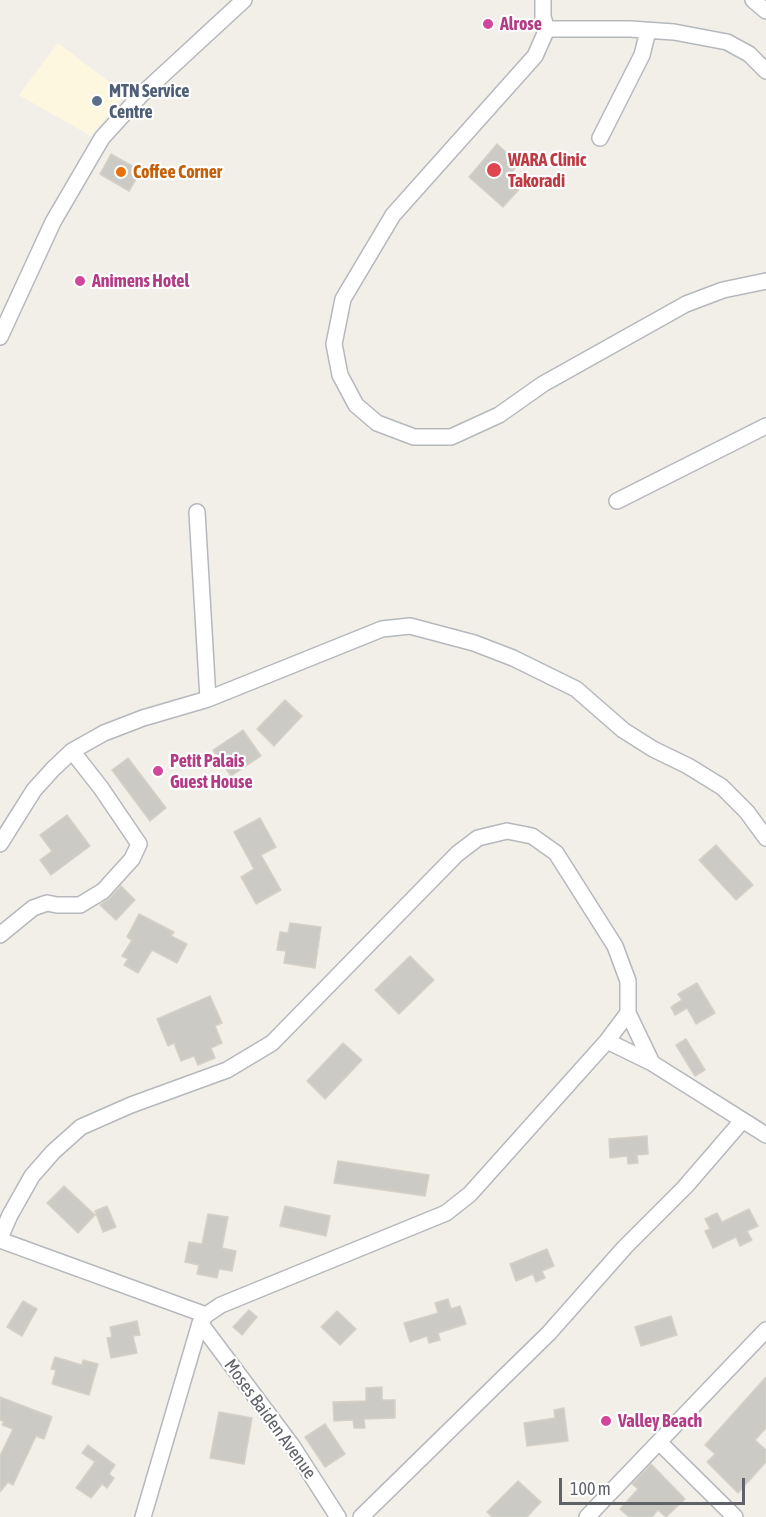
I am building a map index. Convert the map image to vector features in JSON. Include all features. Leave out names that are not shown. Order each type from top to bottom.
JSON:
[{"type":"street","points":[[0,337],[53,222],[102,138],[141,95],[244,0]]},
{"type":"street","points":[[543,0],[543,17],[547,29],[535,56],[393,215],[343,298],[334,344],[340,375],[356,405],[376,423],[414,437],[451,437],[499,415],[543,384],[686,304],[723,290],[766,281]]},
{"type":"street","points":[[753,0],[766,10]]},
{"type":"street","points":[[547,29],[674,32],[728,42],[749,54],[766,71]]},
{"type":"street","points":[[600,138],[642,55],[648,31]]},
{"type":"street","points":[[617,501],[766,426]]},
{"type":"street","points":[[197,512],[208,699]]},
{"type":"street","points":[[0,844],[34,790],[72,751],[104,733],[142,718],[208,699],[382,629],[410,626],[474,643],[513,658],[576,689],[623,730],[722,787],[747,812],[766,838]]},
{"type":"street","points":[[0,935],[33,908],[47,903],[80,905],[104,891],[132,859],[139,844],[101,788],[72,751]]},
{"type":"street","points":[[203,1319],[0,1239],[10,1215],[32,1176],[53,1152],[81,1127],[131,1105],[227,1070],[272,1043],[458,854],[478,838],[507,831],[532,836],[556,853],[615,946],[628,981],[628,1013],[652,1063]]},
{"type":"street","points":[[143,1517],[203,1319],[222,1305],[446,1213],[470,1194],[607,1041],[628,1013]]},
{"type":"street","points":[[607,1041],[652,1063],[766,1135]]},
{"type":"street","points":[[361,1517],[549,1333],[625,1247],[685,1187],[742,1121]]},
{"type":"street","name":"Moses Baiden Avenue","points":[[203,1319],[338,1517]]},
{"type":"street","points":[[586,1517],[660,1443],[766,1330]]},
{"type":"street","points":[[660,1443],[735,1517]]},
{"type":"shaded area","points":[[58,43],[125,94],[91,136],[19,95]]},
{"type":"building","name":"WARA Clinic Takoradi","points":[[497,144],[519,164],[510,174],[523,185],[503,207],[469,177]]},
{"type":"building","name":"Coffee Corner","points":[[111,154],[141,171],[129,191],[100,174]]},
{"type":"building","points":[[285,700],[302,716],[274,746],[257,729]]},
{"type":"building","points":[[243,730],[261,756],[231,776],[213,750]]},
{"type":"building","points":[[128,758],[166,808],[150,821],[112,770]]},
{"type":"building","points":[[67,815],[90,846],[51,875],[40,860],[52,851],[40,835]]},
{"type":"building","points":[[260,818],[276,847],[261,855],[281,890],[256,904],[241,877],[254,869],[234,832]]},
{"type":"building","points":[[716,845],[753,885],[736,900],[699,860]]},
{"type":"building","points":[[121,886],[135,900],[116,920],[100,905]]},
{"type":"building","points":[[139,914],[174,932],[171,936],[187,944],[177,963],[152,950],[138,973],[124,965],[128,959],[122,956],[132,940],[127,937]]},
{"type":"building","points":[[290,923],[321,927],[315,968],[284,963],[286,951],[277,950],[280,932],[288,933]]},
{"type":"building","points":[[410,956],[434,980],[399,1014],[375,990]]},
{"type":"building","points":[[697,983],[715,1013],[696,1024],[687,1008],[675,1015],[671,1007],[682,1000],[678,994]]},
{"type":"building","points":[[210,996],[222,1023],[215,1026],[222,1043],[211,1048],[215,1058],[198,1065],[194,1056],[181,1061],[174,1043],[168,1046],[157,1019]]},
{"type":"building","points":[[686,1039],[705,1070],[695,1076],[676,1045]]},
{"type":"building","points":[[343,1043],[362,1060],[325,1099],[307,1081]]},
{"type":"building","points":[[647,1136],[648,1154],[637,1155],[638,1163],[628,1164],[627,1156],[610,1158],[609,1139]]},
{"type":"building","points":[[338,1161],[429,1175],[425,1196],[334,1183]]},
{"type":"building","points":[[64,1186],[95,1215],[78,1233],[47,1203]]},
{"type":"building","points":[[107,1206],[116,1227],[103,1232],[95,1211]]},
{"type":"building","points":[[285,1206],[330,1216],[326,1236],[280,1226]]},
{"type":"building","points":[[749,1209],[758,1226],[747,1231],[752,1240],[740,1246],[736,1237],[713,1248],[705,1231],[710,1229],[705,1219],[717,1213],[722,1222]]},
{"type":"building","points":[[208,1214],[228,1217],[222,1248],[236,1251],[232,1271],[219,1269],[217,1278],[197,1274],[199,1265],[185,1262],[189,1242],[202,1244]]},
{"type":"building","points":[[547,1249],[554,1266],[542,1271],[545,1278],[536,1282],[533,1274],[516,1281],[510,1264]]},
{"type":"building","points":[[448,1299],[451,1309],[460,1306],[466,1324],[438,1333],[440,1340],[429,1343],[427,1336],[410,1342],[404,1323],[438,1313],[435,1303]]},
{"type":"building","points":[[23,1301],[37,1309],[22,1336],[7,1327]]},
{"type":"building","points":[[249,1310],[257,1317],[242,1335],[233,1327]]},
{"type":"building","points":[[337,1311],[356,1329],[340,1345],[321,1327]]},
{"type":"building","points":[[671,1316],[677,1335],[641,1346],[635,1327]]},
{"type":"building","points":[[137,1321],[140,1335],[133,1336],[137,1353],[111,1358],[107,1338],[112,1337],[110,1327]]},
{"type":"building","points":[[55,1357],[82,1365],[83,1360],[98,1364],[89,1395],[52,1384],[56,1370],[51,1369]]},
{"type":"building","points":[[766,1377],[766,1428],[755,1440],[766,1450],[766,1462],[738,1493],[707,1462],[715,1454],[705,1445]]},
{"type":"building","points":[[382,1387],[382,1400],[395,1400],[395,1418],[364,1419],[365,1428],[354,1428],[353,1420],[334,1421],[333,1402],[366,1401],[366,1388]]},
{"type":"building","points":[[0,1397],[52,1417],[44,1439],[36,1436],[13,1485],[8,1482],[0,1492],[0,1456],[13,1429],[2,1425],[4,1422],[0,1420]]},
{"type":"building","points":[[564,1408],[568,1441],[527,1446],[524,1423],[555,1418],[554,1410]]},
{"type":"building","points":[[219,1412],[252,1418],[244,1464],[210,1458]]},
{"type":"building","points":[[325,1424],[345,1454],[325,1467],[305,1437]]},
{"type":"building","points":[[88,1445],[115,1465],[109,1474],[114,1478],[107,1488],[102,1484],[91,1498],[76,1488],[95,1462],[82,1453]]},
{"type":"building","points":[[651,1464],[685,1499],[666,1517],[658,1510],[652,1517],[629,1517],[620,1509],[638,1489],[632,1484]]},
{"type":"building","points":[[518,1481],[541,1502],[527,1517],[492,1517],[487,1512]]},
{"type":"place","name":"Alrose","points":[[488,24]]},
{"type":"place","name":"MTN Service Centre","points":[[97,101]]},
{"type":"place","name":"WARA Clinic Takoradi","points":[[494,170]]},
{"type":"place","name":"Coffee Corner","points":[[121,172]]},
{"type":"place","name":"Animens Hotel","points":[[80,281]]},
{"type":"place","name":"Petit Palais Guest House","points":[[158,771]]},
{"type":"place","name":"Valley Beach","points":[[606,1421]]}]
